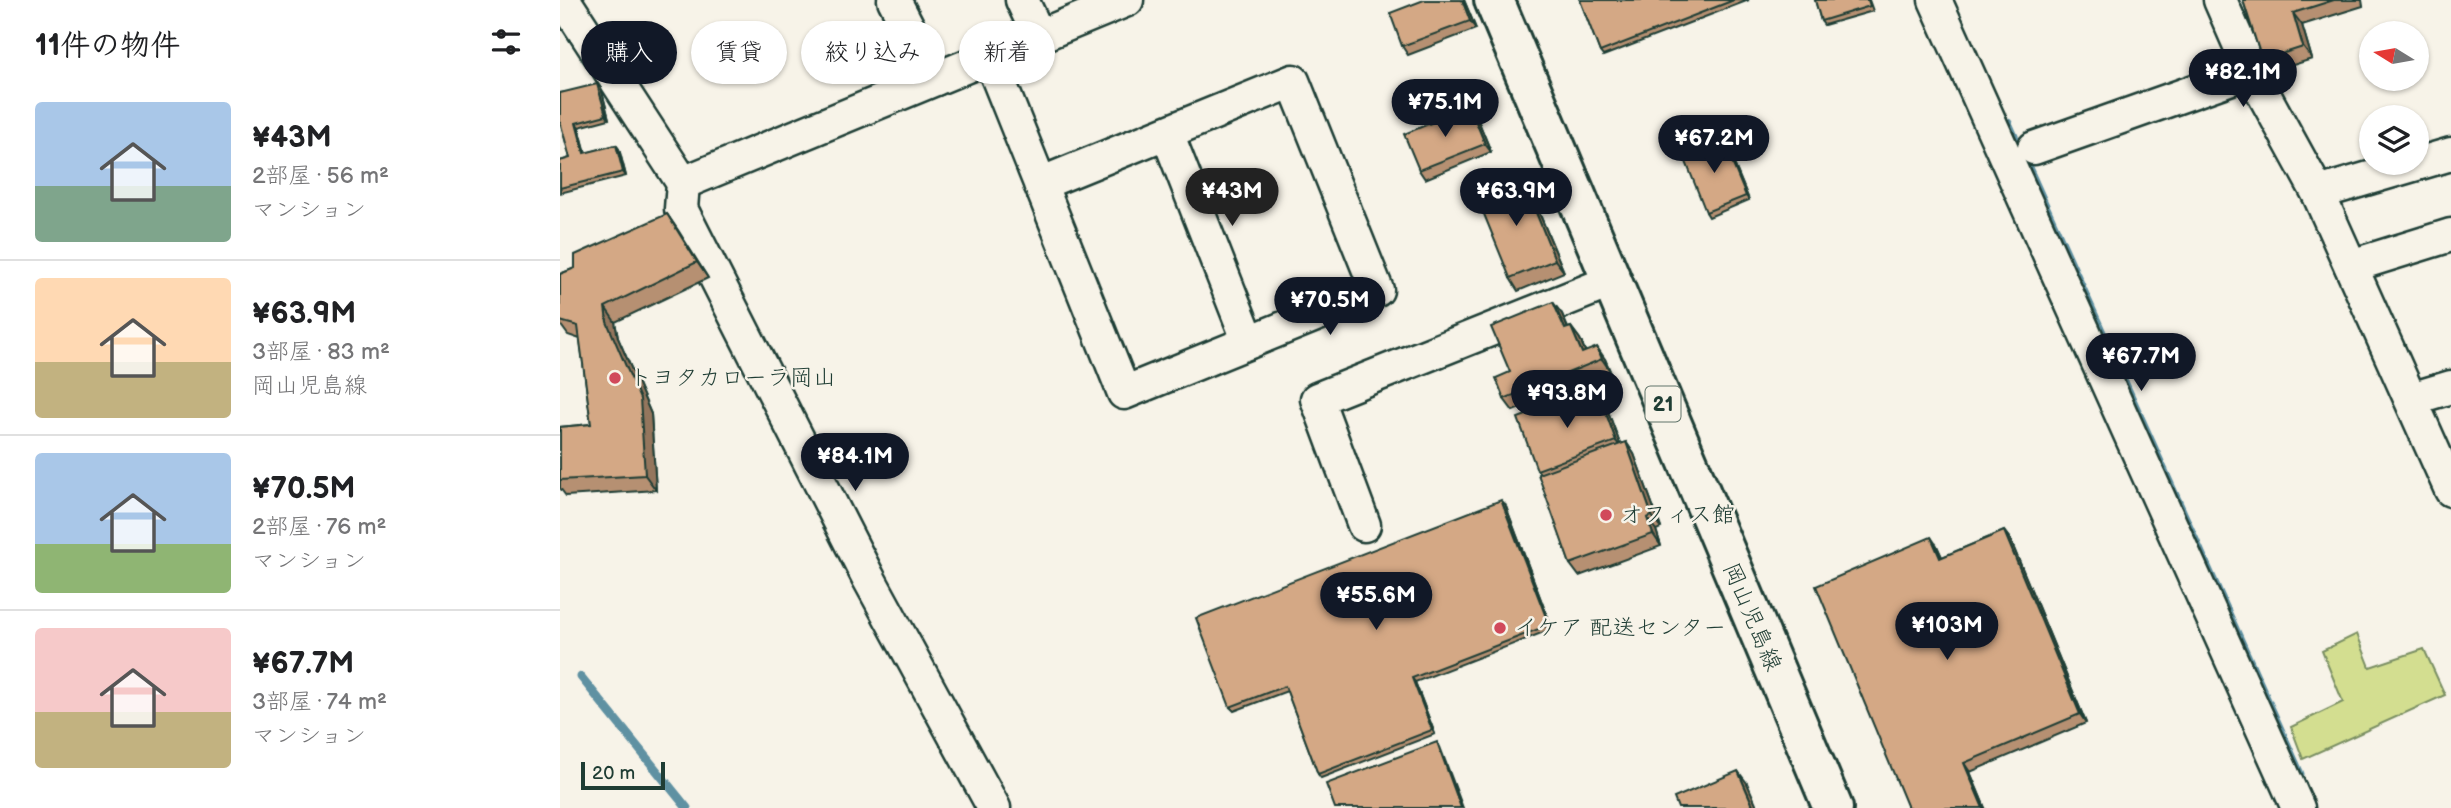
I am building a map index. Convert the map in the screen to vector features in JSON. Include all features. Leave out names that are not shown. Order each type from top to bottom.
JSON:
[{"type":"main road","name":"岡山児島線","points":[[1494,0],[1833,808]]},
{"type":"street","points":[[564,0],[683,183],[681,209],[869,578],[994,808]]},
{"type":"street","points":[[894,0],[905,21]]},
{"type":"street","points":[[1021,0],[1032,21]]},
{"type":"street","points":[[1055,29],[1127,0]]},
{"type":"street","points":[[1935,0],[2298,808]]},
{"type":"street","points":[[2220,0],[2251,71],[2318,192],[2451,490]]},
{"type":"street","points":[[2034,148],[2251,71]]},
{"type":"street","points":[[1000,84],[1040,184],[1124,393],[1377,290],[1293,81],[1040,184]]},
{"type":"street","points":[[683,183],[923,84]]},
{"type":"street","points":[[1167,133],[1249,342]]},
{"type":"street","points":[[2318,192],[2451,154]]},
{"type":"street","points":[[2351,266],[2451,235]]},
{"type":"street","points":[[1364,525],[1317,399],[1612,281]]},
{"type":"street","points":[[2410,399],[2451,387]]},
{"type":"green space","points":[[2357,634],[2370,667],[2424,649],[2445,695],[2303,759],[2291,727],[2343,702],[2322,651]]},
{"type":"building","points":[[1424,0],[1462,0],[1470,21],[1402,46],[1390,13]]},
{"type":"building","points":[[1580,0],[1734,0],[1600,52]]},
{"type":"building","points":[[1815,0],[1868,0],[1870,6],[1821,21]]},
{"type":"building","points":[[2243,0],[2334,0],[2293,13],[2303,47],[2262,60]]},
{"type":"building","points":[[597,84],[606,115],[576,123],[584,153],[616,145],[623,172],[560,188],[560,161],[570,158],[560,121],[560,93]]},
{"type":"building","points":[[1470,107],[1485,144],[1419,170],[1404,134]]},
{"type":"building","points":[[1722,138],[1746,196],[1706,212],[1683,154]]},
{"type":"building","points":[[1522,178],[1555,260],[1510,278],[1477,197]]},
{"type":"building","name":"トヨタカローラ岡山","points":[[667,214],[697,262],[605,307],[607,322],[640,399],[645,475],[560,480],[560,427],[591,424],[578,326],[560,321],[560,274],[575,268],[575,255]]},
{"type":"building","points":[[1553,302],[1565,329],[1571,327],[1582,353],[1597,347],[1602,359],[1504,399],[1496,378],[1510,372],[1491,327]]},
{"type":"building","points":[[1597,389],[1616,441],[1537,470],[1518,418]]},
{"type":"building","points":[[1626,442],[1652,516],[1647,518],[1653,534],[1570,564],[1538,474]]},
{"type":"building","points":[[1501,500],[1549,625],[1412,678],[1432,730],[1318,774],[1285,686],[1230,707],[1196,618]]},
{"type":"building","points":[[2004,531],[2080,714],[1964,763],[1983,808],[1908,808],[1816,586],[1931,537],[1940,558]]},
{"type":"building","points":[[1437,742],[1461,808],[1335,808],[1326,784]]},
{"type":"building","points":[[1738,771],[1754,808],[1678,808],[1674,798]]},
{"type":"waterway","points":[[2008,123],[2300,774]]},
{"type":"waterway","points":[[581,677],[687,808]]},
{"type":"place","name":"トヨタカローラ岡山","points":[[615,378]]},
{"type":"place","name":"オフィス館","points":[[1606,515]]},
{"type":"place","name":"イケア 配送センター","points":[[1500,628]]}]
